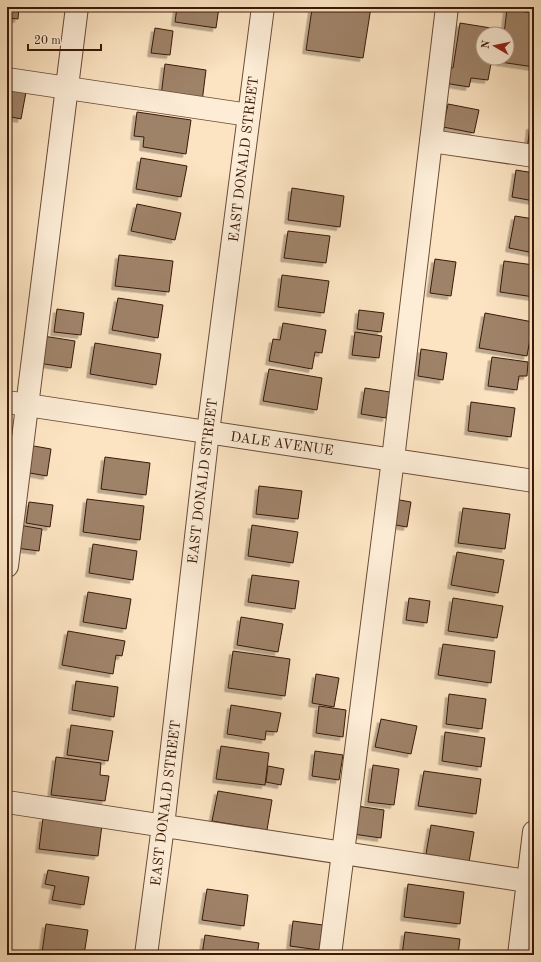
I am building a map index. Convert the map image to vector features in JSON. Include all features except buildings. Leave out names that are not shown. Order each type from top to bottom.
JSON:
[{"type":"street","points":[[7,566],[17,403],[77,7]]},
{"type":"street","name":"EAST DONALD STREET","points":[[146,955],[163,826],[208,432],[263,7]]},
{"type":"street","points":[[330,955],[393,459],[447,7]]},
{"type":"street","points":[[7,79],[249,115]]},
{"type":"street","points":[[431,141],[534,156]]},
{"type":"street","name":"DALE AVENUE","points":[[17,403],[534,481]]},
{"type":"street","points":[[7,802],[531,882]]},
{"type":"street","points":[[518,955],[531,882],[534,832]]}]
